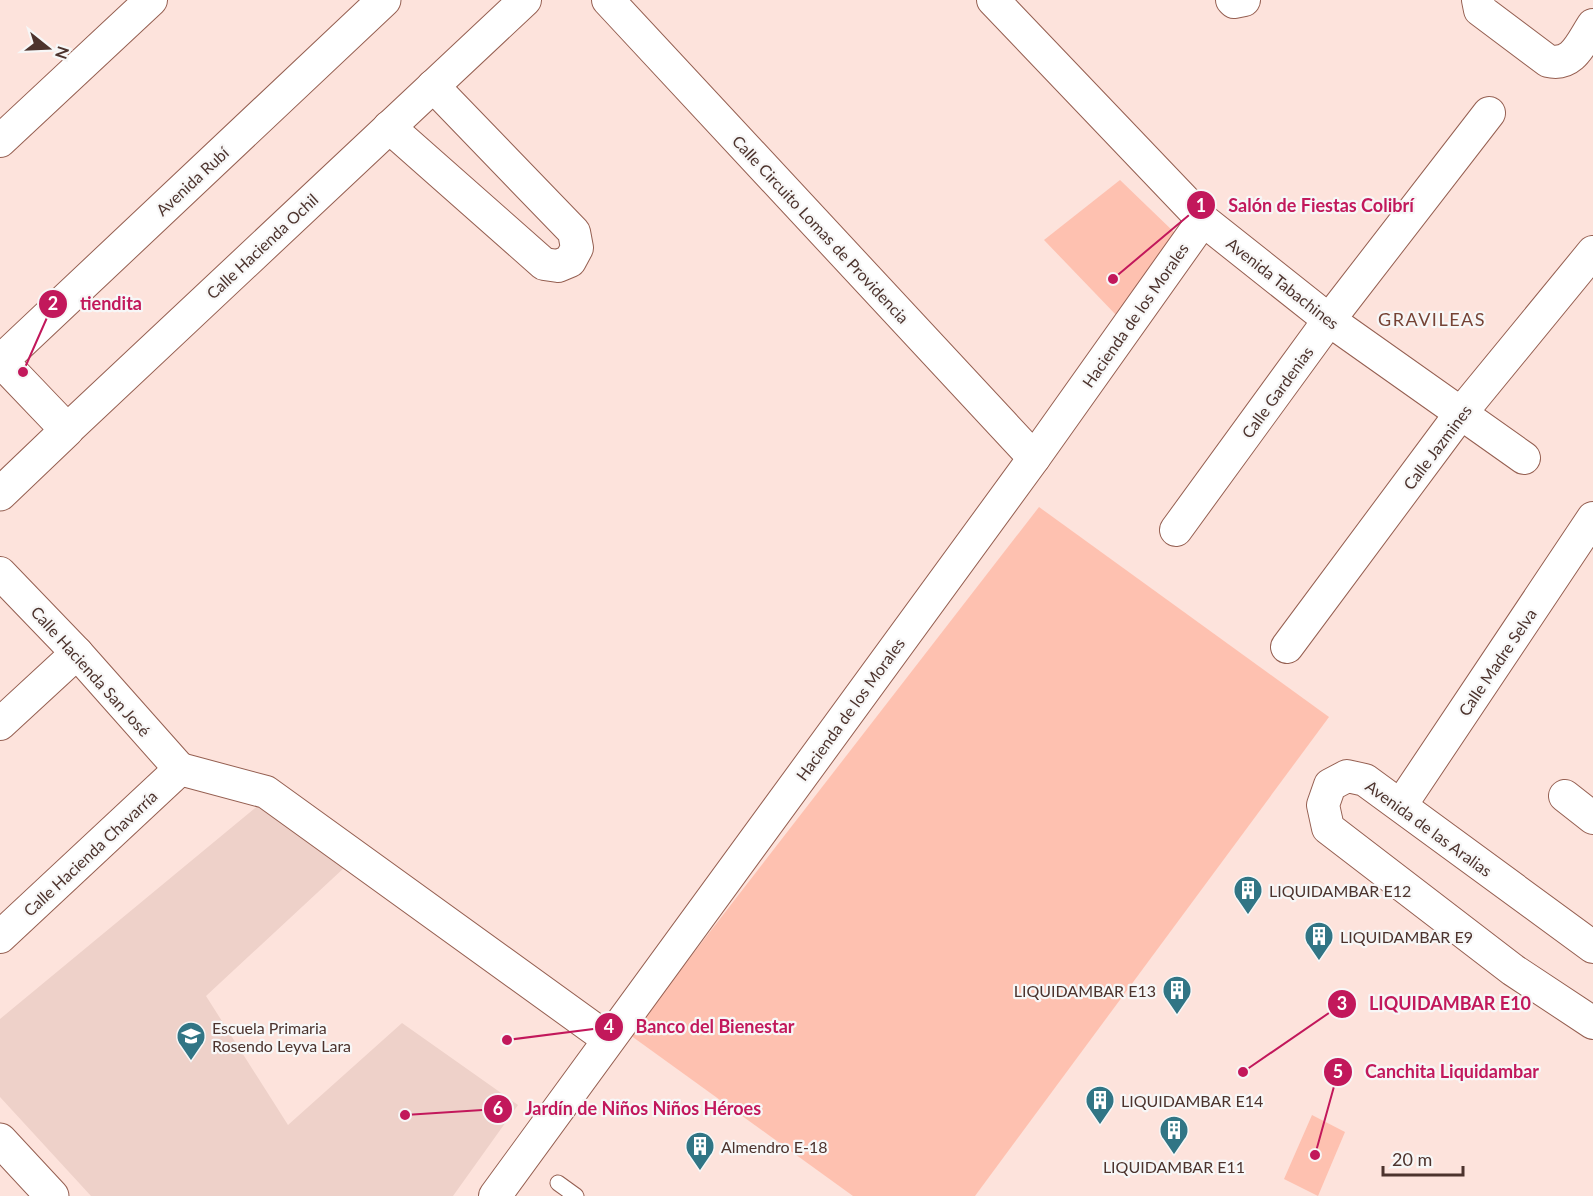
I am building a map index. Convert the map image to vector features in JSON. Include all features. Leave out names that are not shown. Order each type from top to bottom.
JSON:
[{"type":"street","points":[[0,141],[151,0]]},
{"type":"street","name":"Avenida Rubí","points":[[0,361],[384,0]]},
{"type":"street","name":"Calle Hacienda Ochil","points":[[0,494],[525,0]]},
{"type":"street","name":"Calle Circuito Lomas de Providencia","points":[[608,0],[1034,458]]},
{"type":"street","name":"Avenida Tabachines","points":[[993,0],[1203,220],[1329,320],[1524,458]]},
{"type":"street","points":[[1232,0],[1244,0]]},
{"type":"street","points":[[1478,0],[1480,10],[1548,61],[1558,63],[1569,59],[1593,25]]},
{"type":"street","points":[[389,127],[544,264],[558,266],[570,261],[577,248],[574,232],[433,86]]},
{"type":"street","name":"Calle Gardenias","points":[[1176,530],[1329,320],[1489,112]]},
{"type":"street","name":"Hacienda de los Morales","points":[[495,1196],[1034,458],[1203,220]]},
{"type":"street","name":"Calle Jazmines","points":[[1287,647],[1461,413],[1593,252]]},
{"type":"street","points":[[0,361],[67,430]]},
{"type":"street","name":"Calle Madre Selva","points":[[1401,806],[1593,518]]},
{"type":"street","name":"Calle Hacienda San José","points":[[0,573],[77,653],[180,769]]},
{"type":"street","points":[[0,724],[77,653]]},
{"type":"street","points":[[180,769],[266,792],[608,1039]]},
{"type":"street","name":"Calle Hacienda Chavarría","points":[[0,937],[180,769]]},
{"type":"street","name":"Avenida de las Aralias","points":[[1593,947],[1365,780],[1347,776],[1330,785],[1323,805],[1328,828],[1513,970],[1593,1023]]},
{"type":"street","points":[[1565,796],[1593,818]]},
{"type":"street","points":[[0,1140],[52,1196]]},
{"type":"lane","points":[[558,1183],[576,1196]]},
{"type":"shaded area","points":[[1120,180],[1176,234],[1118,317],[1044,240]]},
{"type":"shaded area","points":[[1039,507],[1329,717],[975,1196],[853,1196],[630,1035]]},
{"type":"shaded area","points":[[260,804],[345,867],[206,996],[288,1125],[402,1023],[518,1105],[453,1196],[91,1196],[0,1097],[0,1019]]},
{"type":"shaded area","points":[[1312,1115],[1345,1132],[1318,1196],[1284,1179]]},
{"type":"place","name":"Salón de Fiestas Colibrí","points":[[1113,279]]},
{"type":"place","name":"tiendita","points":[[23,372]]},
{"type":"place","name":"LIQUIDAMBAR E12","points":[[1248,916]]},
{"type":"place","name":"LIQUIDAMBAR E9","points":[[1319,962]]},
{"type":"place","name":"LIQUIDAMBAR E13","points":[[1177,1016]]},
{"type":"place","name":"Banco del Bienestar","points":[[507,1040]]},
{"type":"place","name":"Escuela Primaria Rosendo Leyva Lara","points":[[191,1062]]},
{"type":"place","name":"LIQUIDAMBAR E10","points":[[1243,1072]]},
{"type":"place","name":"Jardín de Niños Niños Héroes","points":[[405,1115]]},
{"type":"place","name":"LIQUIDAMBAR E14","points":[[1100,1126]]},
{"type":"place","name":"Canchita Liquidambar","points":[[1315,1155]]},
{"type":"place","name":"LIQUIDAMBAR E11","points":[[1174,1156]]},
{"type":"place","name":"Almendro E-18","points":[[700,1172]]},
{"type":"district","name":"GRAVILEAS","points":[[1432,319]]}]
